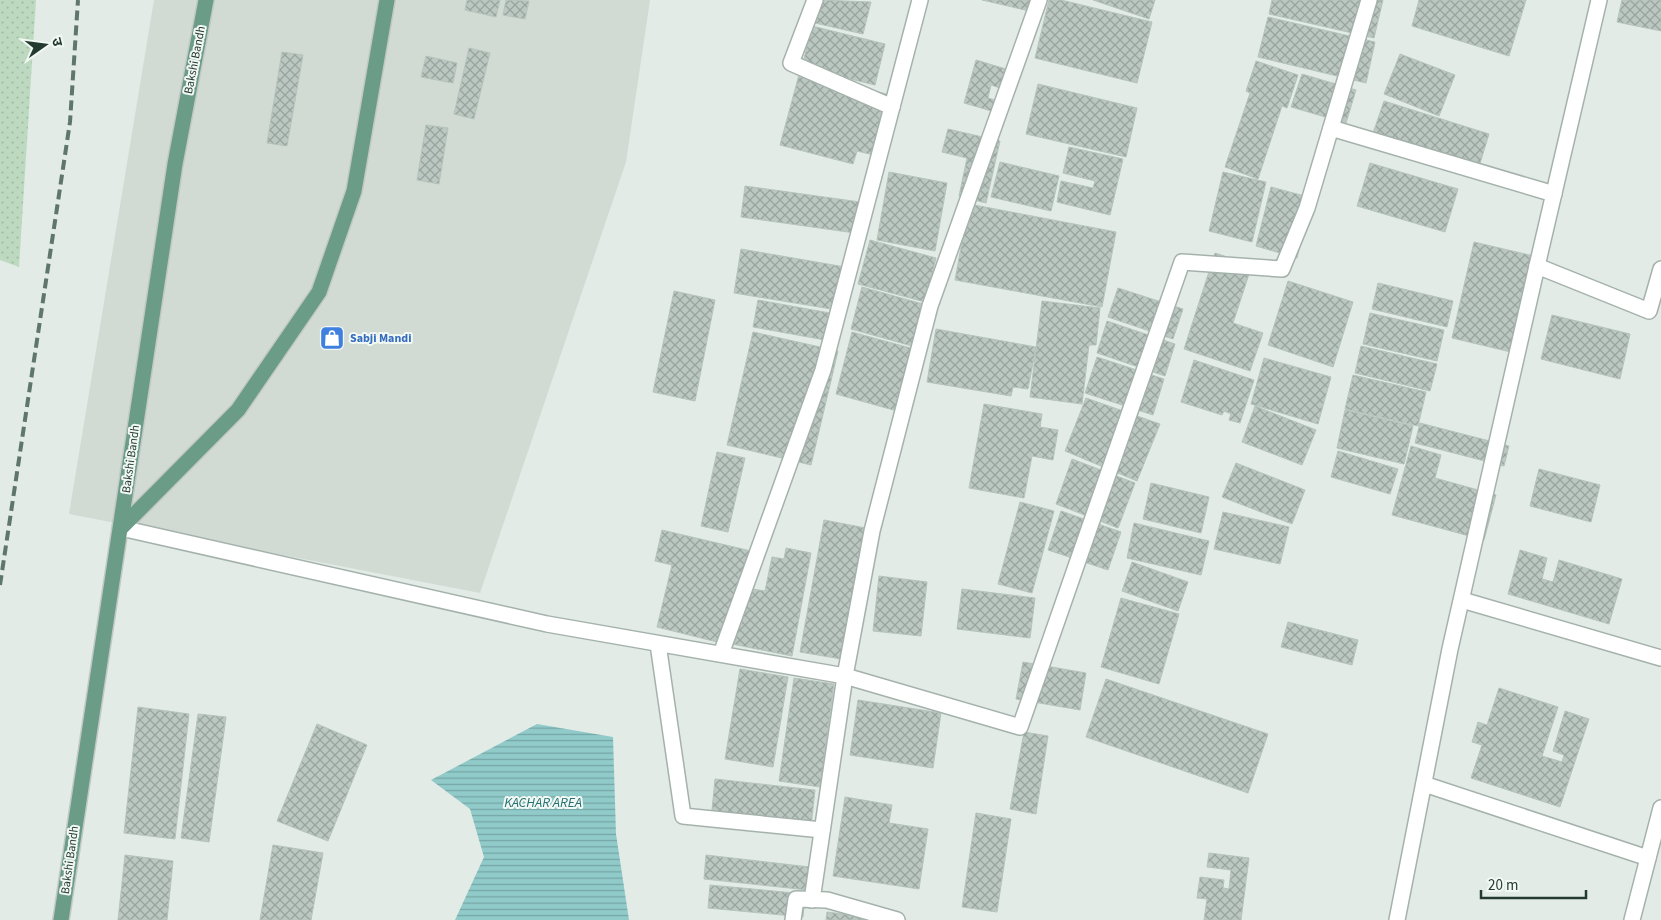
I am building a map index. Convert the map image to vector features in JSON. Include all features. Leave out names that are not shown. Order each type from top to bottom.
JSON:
[{"type":"main road","name":"Bakshi Bandh","points":[[61,920],[106,610],[121,528],[175,164],[206,0]]},
{"type":"main road","points":[[121,528],[238,410],[319,292],[354,191],[387,0]]},
{"type":"street","points":[[815,0],[791,63],[892,107]]},
{"type":"street","points":[[721,654],[823,370],[920,0]]},
{"type":"street","points":[[812,900],[845,676],[872,531],[930,306],[1039,0]]},
{"type":"street","points":[[121,528],[547,624],[845,676],[1020,727],[1182,262],[1282,269],[1307,208],[1369,0]]},
{"type":"street","points":[[1397,920],[1462,600],[1599,0]]},
{"type":"street","points":[[1331,128],[1554,194]]},
{"type":"street","points":[[1537,266],[1649,311],[1661,269]]},
{"type":"street","points":[[1462,600],[1661,658]]},
{"type":"street","points":[[658,644],[683,816],[822,830]]},
{"type":"street","points":[[1424,784],[1648,858]]},
{"type":"street","points":[[1632,920],[1661,808]]},
{"type":"street","points":[[793,920],[796,899],[828,900],[897,920]]},
{"type":"shaded area","name":"Sabji Mandi","points":[[154,0],[650,0],[626,162],[480,593],[69,514]]},
{"type":"green space","points":[[0,0],[36,0],[19,267],[0,260]]},
{"type":"water","name":"KACHAR AREA","points":[[537,724],[613,737],[616,834],[629,920],[455,920],[484,857],[470,809],[431,780]]},
{"type":"building","points":[[467,0],[500,0],[496,17],[465,10]]},
{"type":"building","points":[[506,0],[529,1],[525,19],[503,15]]},
{"type":"building","points":[[820,0],[871,2],[863,34],[815,23]]},
{"type":"building","points":[[982,0],[1041,0],[1038,13]]},
{"type":"building","points":[[1049,0],[1061,0],[1152,22],[1137,83],[1035,58]]},
{"type":"building","points":[[1093,0],[1155,0],[1149,19]]},
{"type":"building","points":[[1272,0],[1383,0],[1374,38],[1269,14]]},
{"type":"building","points":[[1419,0],[1526,0],[1509,56],[1412,26]]},
{"type":"building","points":[[1622,0],[1661,0],[1661,31],[1617,22]]},
{"type":"building","points":[[1268,17],[1375,42],[1366,83],[1258,57]]},
{"type":"building","points":[[812,26],[885,44],[875,85],[802,67]]},
{"type":"building","points":[[469,48],[490,53],[474,119],[454,114]]},
{"type":"building","points":[[282,52],[303,55],[287,146],[267,143]]},
{"type":"building","points":[[1400,54],[1455,75],[1439,116],[1384,94]]},
{"type":"building","points":[[426,56],[457,63],[453,83],[421,77]]},
{"type":"building","points":[[976,60],[1006,69],[1000,88],[991,85],[988,98],[998,101],[995,112],[964,103]]},
{"type":"building","points":[[1256,61],[1298,75],[1287,108],[1282,106],[1258,179],[1225,167],[1250,93],[1246,91]]},
{"type":"building","points":[[800,71],[890,95],[874,155],[857,151],[853,164],[780,145]]},
{"type":"building","points":[[1302,74],[1356,90],[1346,123],[1291,107]]},
{"type":"building","points":[[1038,84],[1137,108],[1126,157],[1026,134]]},
{"type":"building","points":[[1384,101],[1489,134],[1477,173],[1371,139]]},
{"type":"building","points":[[426,125],[448,128],[439,184],[417,180]]},
{"type":"building","points":[[948,129],[1000,141],[986,203],[959,196],[967,158],[942,152]]},
{"type":"building","points":[[1069,147],[1123,159],[1110,215],[1057,202],[1061,181],[1093,188],[1095,181],[1063,173]]},
{"type":"building","points":[[1000,162],[1059,176],[1051,211],[991,197]]},
{"type":"building","points":[[1370,163],[1458,189],[1445,232],[1357,206]]},
{"type":"building","points":[[889,172],[947,183],[935,251],[877,240]]},
{"type":"building","points":[[1223,172],[1266,182],[1252,242],[1209,231]]},
{"type":"building","points":[[745,186],[860,202],[855,233],[741,217]]},
{"type":"building","points":[[1271,187],[1312,198],[1297,258],[1256,246]]},
{"type":"building","points":[[969,204],[1116,232],[1102,307],[955,280]]},
{"type":"building","points":[[870,240],[936,258],[925,302],[858,284]]},
{"type":"building","points":[[1474,242],[1538,257],[1515,353],[1452,338]]},
{"type":"building","points":[[741,249],[851,268],[843,311],[734,293]]},
{"type":"building","points":[[1215,253],[1252,265],[1233,323],[1263,333],[1250,371],[1184,349]]},
{"type":"building","points":[[1288,281],[1353,302],[1333,367],[1268,345]]},
{"type":"building","points":[[1378,283],[1453,301],[1447,327],[1372,309]]},
{"type":"building","points":[[862,287],[923,304],[912,346],[851,329]]},
{"type":"building","points":[[1118,288],[1183,309],[1173,339],[1108,317]]},
{"type":"building","points":[[674,291],[715,300],[695,401],[653,392]]},
{"type":"building","points":[[758,300],[841,315],[836,342],[753,327]]},
{"type":"building","points":[[1042,301],[1100,308],[1096,345],[1089,345],[1082,404],[1030,397]]},
{"type":"building","points":[[1370,313],[1444,330],[1437,361],[1363,344]]},
{"type":"building","points":[[1552,315],[1630,334],[1620,379],[1541,359]]},
{"type":"building","points":[[1107,321],[1175,344],[1165,376],[1097,353]]},
{"type":"building","points":[[936,329],[1036,347],[1028,389],[1013,387],[1011,396],[927,382]]},
{"type":"building","points":[[753,332],[838,351],[811,465],[727,445]]},
{"type":"building","points":[[852,332],[914,349],[897,411],[836,394]]},
{"type":"building","points":[[1361,346],[1437,364],[1430,391],[1355,373]]},
{"type":"building","points":[[1097,357],[1164,379],[1153,415],[1085,393]]},
{"type":"building","points":[[1264,358],[1331,377],[1318,424],[1251,404]]},
{"type":"building","points":[[1194,360],[1254,380],[1240,423],[1229,420],[1231,414],[1224,411],[1222,415],[1181,402]]},
{"type":"building","points":[[1353,375],[1426,392],[1418,426],[1345,409]]},
{"type":"building","points":[[1086,398],[1160,424],[1137,481],[1065,451]]},
{"type":"building","points":[[984,404],[1042,414],[1040,427],[1058,430],[1053,460],[1032,456],[1024,498],[969,488]]},
{"type":"building","points":[[1255,406],[1316,430],[1302,465],[1242,442]]},
{"type":"building","points":[[1345,410],[1413,426],[1404,464],[1337,448]]},
{"type":"building","points":[[1420,423],[1509,446],[1504,466],[1415,443]]},
{"type":"building","points":[[1411,446],[1441,455],[1435,478],[1496,495],[1484,540],[1392,515]]},
{"type":"building","points":[[1338,451],[1398,469],[1390,494],[1331,477]]},
{"type":"building","points":[[717,452],[745,458],[728,532],[701,526]]},
{"type":"building","points":[[1072,459],[1135,483],[1118,528],[1056,504]]},
{"type":"building","points":[[1236,463],[1305,490],[1292,524],[1222,497]]},
{"type":"building","points":[[1539,469],[1600,485],[1591,522],[1530,506]]},
{"type":"building","points":[[1151,483],[1209,497],[1201,533],[1143,519]]},
{"type":"building","points":[[1020,502],[1054,511],[1032,593],[998,584]]},
{"type":"building","points":[[1061,511],[1121,532],[1108,570],[1048,550]]},
{"type":"building","points":[[1223,512],[1289,527],[1280,564],[1214,549]]},
{"type":"building","points":[[824,520],[871,529],[847,660],[800,652]]},
{"type":"building","points":[[1134,523],[1209,541],[1201,575],[1127,558]]},
{"type":"building","points":[[662,530],[751,551],[729,645],[657,627],[672,565],[655,561]]},
{"type":"building","points":[[786,548],[811,553],[792,656],[732,644],[747,588],[765,591],[772,557],[784,559]]},
{"type":"building","points":[[1520,550],[1547,558],[1542,579],[1553,582],[1559,560],[1622,579],[1609,624],[1508,594]]},
{"type":"building","points":[[1132,562],[1188,582],[1178,611],[1122,591]]},
{"type":"building","points":[[879,576],[927,582],[921,636],[873,631]]},
{"type":"building","points":[[962,589],[1035,598],[1030,638],[957,629]]},
{"type":"building","points":[[1121,598],[1179,614],[1159,684],[1101,667]]},
{"type":"building","points":[[1288,622],[1358,640],[1352,665],[1281,647]]},
{"type":"building","points":[[1023,662],[1086,673],[1080,710],[1016,699]]},
{"type":"building","points":[[740,669],[788,677],[773,767],[725,759]]},
{"type":"building","points":[[794,678],[834,684],[820,787],[779,781]]},
{"type":"building","points":[[1106,679],[1268,734],[1248,793],[1086,737]]},
{"type":"building","points":[[1499,688],[1558,707],[1542,756],[1562,762],[1564,755],[1553,751],[1565,711],[1589,719],[1560,807],[1471,778],[1482,745],[1472,742],[1478,722],[1487,725]]},
{"type":"building","points":[[858,700],[941,713],[933,768],[850,755]]},
{"type":"building","points":[[138,707],[189,714],[175,839],[124,833]]},
{"type":"building","points":[[198,714],[226,717],[209,842],[181,838]]},
{"type":"building","points":[[317,724],[367,745],[328,841],[277,821]]},
{"type":"building","points":[[1024,732],[1048,736],[1036,814],[1010,809]]},
{"type":"building","points":[[715,779],[815,790],[810,836],[711,820]]},
{"type":"building","points":[[845,797],[892,805],[889,823],[928,829],[919,889],[833,876]]},
{"type":"building","points":[[976,813],[1011,819],[997,912],[962,907]]},
{"type":"building","points":[[273,845],[323,853],[311,920],[260,920]]},
{"type":"building","points":[[1209,853],[1249,858],[1241,920],[1204,920],[1207,899],[1197,898],[1200,877],[1224,880],[1223,888],[1229,889],[1231,870],[1207,867]]},
{"type":"building","points":[[125,855],[173,861],[167,920],[118,920]]},
{"type":"building","points":[[706,855],[810,867],[808,890],[704,879]]},
{"type":"building","points":[[710,885],[805,894],[803,917],[708,908]]},
{"type":"building","points":[[827,912],[875,918],[875,920],[826,920]]},
{"type":"railway","points":[[0,585],[70,122],[78,0]]},
{"type":"place","name":"Sabji Mandi","points":[[332,338]]}]
